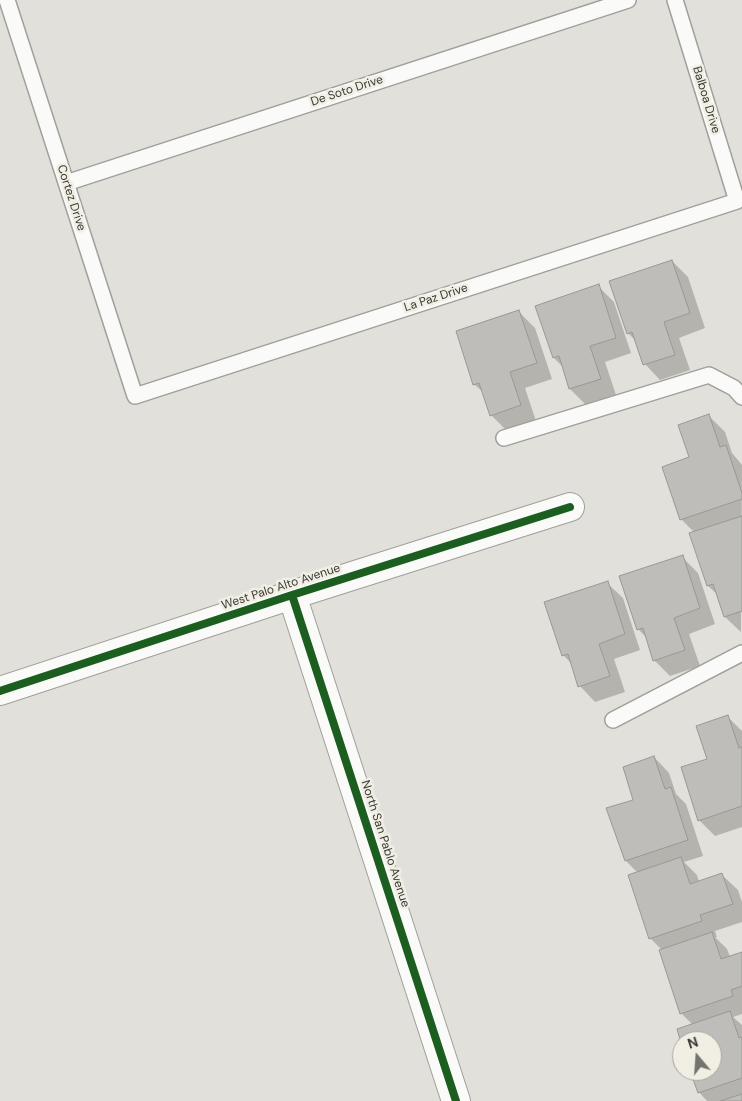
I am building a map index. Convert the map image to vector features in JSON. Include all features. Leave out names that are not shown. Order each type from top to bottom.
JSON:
[{"type":"street","name":"West Palo Alto Avenue","points":[[0,691],[292,595],[570,507]]},
{"type":"street","name":"North San Pablo Avenue","points":[[292,595],[456,1101]]},
{"type":"lane","name":"Cortez Drive","points":[[6,0],[135,396]]},
{"type":"lane","name":"De Soto Drive","points":[[66,183],[628,0]]},
{"type":"lane","name":"Balboa Drive","points":[[675,0],[737,200]]},
{"type":"lane","name":"La Paz Drive","points":[[135,396],[737,200]]},
{"type":"lane","points":[[504,438],[709,375],[734,388],[742,398]]},
{"type":"lane","points":[[613,720],[742,653]]},
{"type":"building","points":[[672,260],[690,313],[664,322],[675,355],[643,365],[632,332],[627,334],[609,281]]},
{"type":"building","points":[[599,284],[616,338],[590,346],[601,379],[569,389],[559,356],[553,358],[535,306]]},
{"type":"building","points":[[519,310],[537,363],[510,372],[521,405],[490,416],[479,383],[473,385],[456,331]]},
{"type":"building","points":[[709,414],[720,447],[726,445],[742,493],[742,499],[680,520],[662,467],[689,457],[678,425]]},
{"type":"building","points":[[742,516],[742,611],[724,617],[713,584],[707,586],[689,533]]},
{"type":"building","points":[[683,555],[700,608],[674,618],[685,650],[653,661],[643,628],[637,630],[619,576]]},
{"type":"building","points":[[608,581],[625,634],[599,644],[610,676],[578,687],[568,654],[562,656],[544,602]]},
{"type":"building","points":[[728,715],[739,748],[742,747],[742,806],[698,821],[681,767],[707,759],[696,726]]},
{"type":"building","points":[[654,756],[665,789],[671,787],[688,840],[625,861],[606,808],[633,800],[623,767]]},
{"type":"building","points":[[681,857],[690,884],[722,873],[733,904],[700,915],[702,921],[649,939],[628,875]]},
{"type":"building","points":[[712,932],[721,959],[742,952],[742,986],[731,990],[733,996],[680,1014],[659,950]]},
{"type":"building","points":[[730,1011],[739,1038],[742,1037],[742,1078],[698,1093],[694,1081],[722,1081],[722,1031],[678,1031],[677,1029]]},
{"type":"building","points":[[742,1094],[742,1101],[720,1101]]},
{"type":"cycle path","points":[[0,691],[292,595],[570,507]]},
{"type":"cycle path","points":[[292,595],[456,1101]]}]
